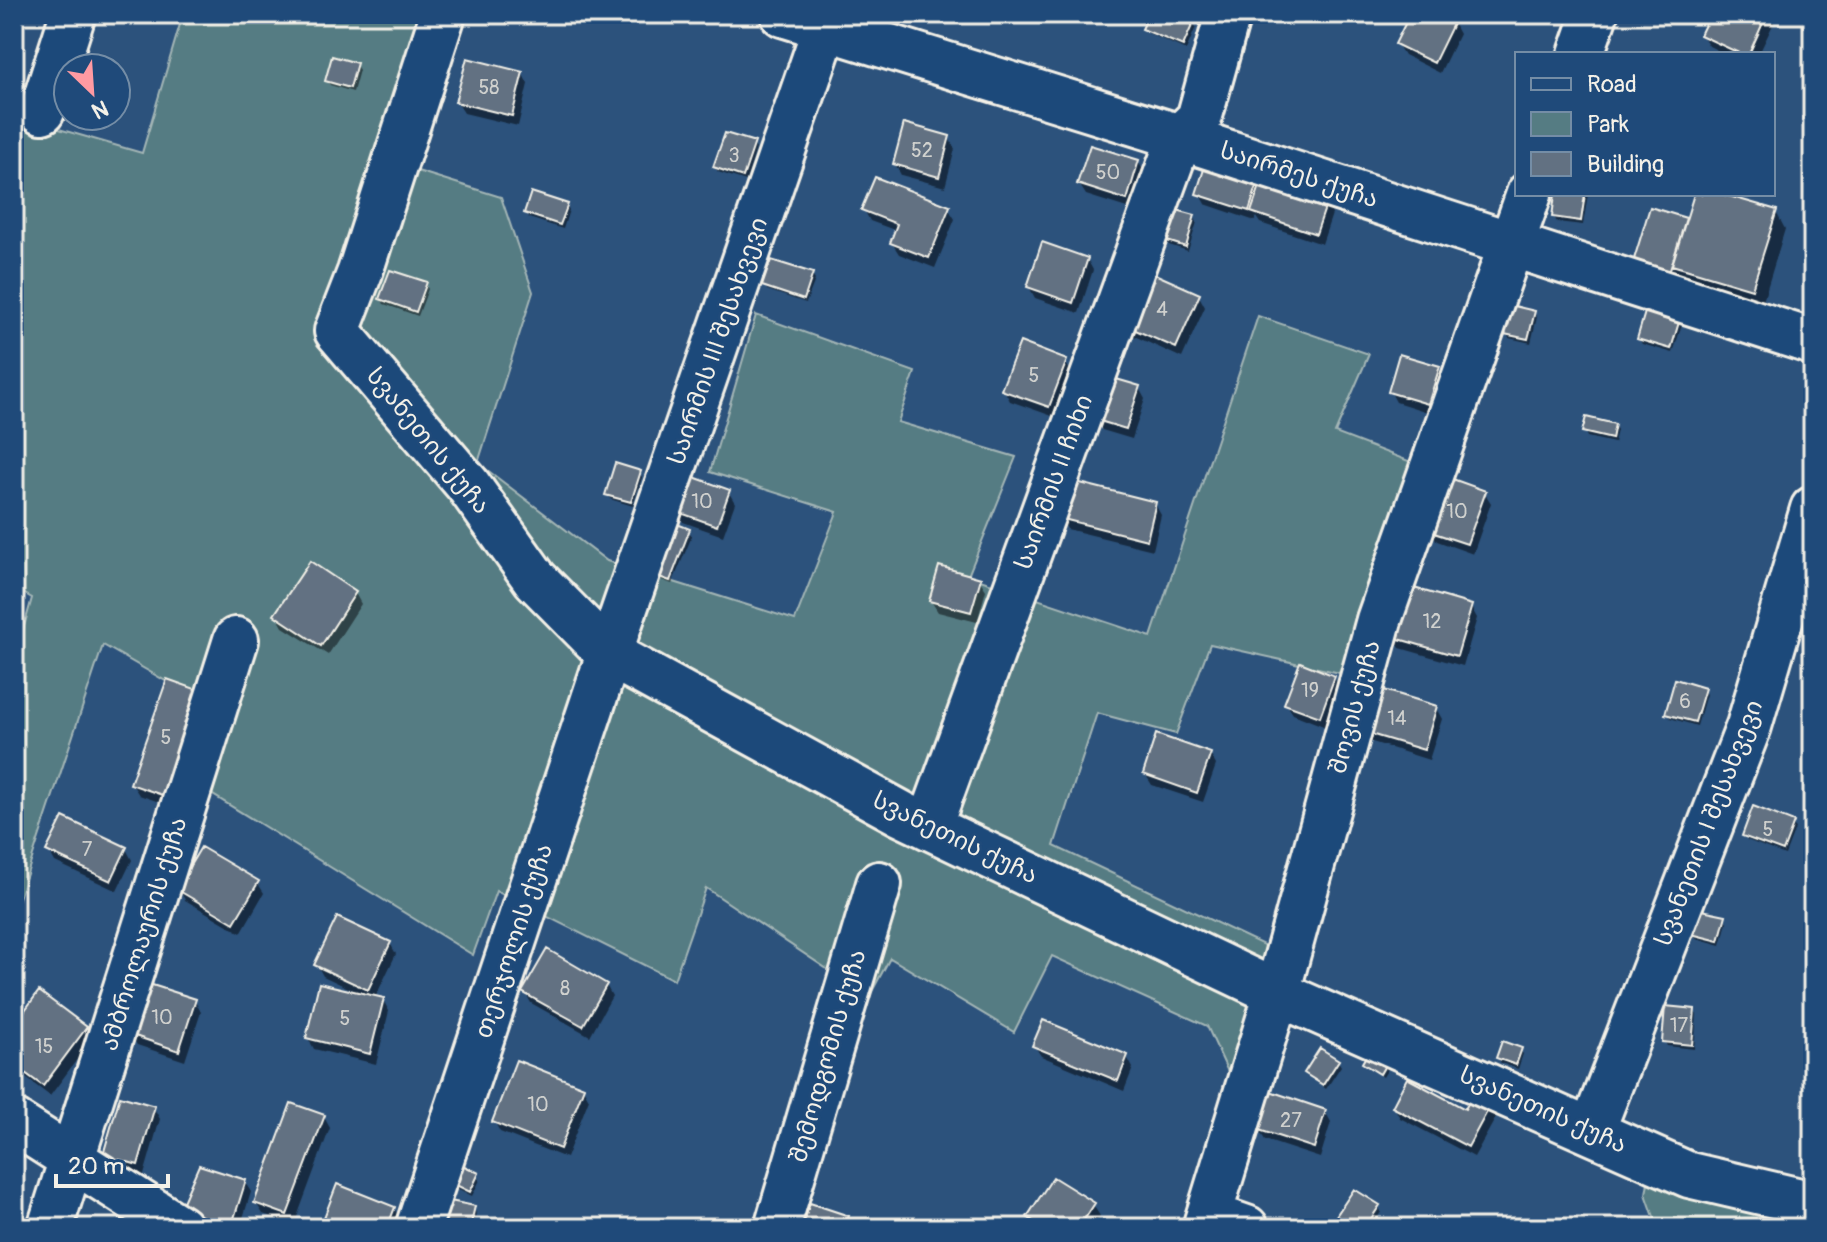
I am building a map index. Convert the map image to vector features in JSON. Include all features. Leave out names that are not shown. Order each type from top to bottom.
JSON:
[{"type":"street","points":[[42,111],[73,14]]},
{"type":"street","name":"სვანეთის ქუჩა","points":[[443,14],[375,217],[360,272],[337,331],[468,485],[535,579],[609,654],[929,827],[1277,993],[1689,1175],[1813,1204]]},
{"type":"street","name":"საირმეს ქუჩა","points":[[783,14],[828,21],[1813,342]]},
{"type":"street","name":"საირმის II ჩიხი","points":[[929,827],[1180,137],[1199,119],[1228,14]]},
{"type":"street","points":[[1582,52],[1595,14]]},
{"type":"street","name":"საირმის III შესახვევი","points":[[609,654],[828,21]]},
{"type":"street","name":"შოვის ქუჩა","points":[[1220,1224],[1277,993],[1379,620],[1528,196]]},
{"type":"street","name":"სვანეთის I შესახვევი","points":[[1592,1131],[1749,726],[1813,509]]},
{"type":"street","name":"ამბროლაურის ქუჩა","points":[[50,1228],[236,640]]},
{"type":"street","name":"თერჯოლის ქუჩა","points":[[418,1228],[609,654]]},
{"type":"street","name":"შემოდგომის ქუჩა","points":[[777,1228],[879,884]]},
{"type":"street","points":[[14,1122],[180,1228]]},
{"type":"green space","points":[[183,14],[426,14],[379,159],[501,197],[533,292],[478,463],[607,561],[795,620],[837,512],[710,472],[756,315],[915,372],[898,422],[1016,457],[968,576],[1151,637],[1258,316],[1369,354],[1335,433],[1414,463],[1340,673],[1210,644],[1176,734],[1097,713],[1054,846],[1270,948],[1246,1058],[1228,1072],[1207,1026],[1052,956],[1014,1032],[890,958],[869,997],[706,888],[674,980],[496,891],[473,955],[200,787],[228,717],[103,645],[14,913],[14,662],[32,598],[14,588],[14,116],[52,127],[52,132],[69,132],[142,153]]},
{"type":"green space","points":[[1649,1176],[1813,1223],[1813,1228],[1658,1228],[1646,1194]]},
{"type":"building","points":[[1149,14],[1179,14],[1194,21],[1183,46],[1142,29]]},
{"type":"building","points":[[1410,14],[1439,14],[1454,22],[1434,63],[1395,44]]},
{"type":"building","points":[[1710,14],[1767,14],[1750,52],[1737,52],[1700,35]]},
{"type":"building","points":[[332,56],[357,63],[350,88],[325,81]]},
{"type":"building","points":[[467,58],[523,72],[512,116],[455,102]]},
{"type":"building","points":[[904,123],[950,136],[939,177],[893,164]]},
{"type":"building","points":[[725,133],[755,142],[743,177],[713,167]]},
{"type":"building","points":[[1090,145],[1139,160],[1127,200],[1077,184]]},
{"type":"building","points":[[1205,166],[1258,183],[1249,211],[1196,194]]},
{"type":"building","points":[[875,177],[950,206],[929,258],[890,243],[897,224],[861,210]]},
{"type":"building","points":[[1262,180],[1327,202],[1316,234],[1251,212]]},
{"type":"building","points":[[531,192],[568,204],[560,225],[524,213]]},
{"type":"building","points":[[1555,196],[1585,196],[1581,221],[1552,217]]},
{"type":"building","points":[[1693,196],[1729,196],[1777,210],[1752,289],[1672,265]]},
{"type":"building","points":[[1650,207],[1686,218],[1667,280],[1631,269]]},
{"type":"building","points":[[1173,209],[1195,215],[1186,247],[1164,240]]},
{"type":"building","points":[[1042,242],[1088,258],[1073,303],[1027,287]]},
{"type":"building","points":[[771,260],[813,273],[804,300],[762,286]]},
{"type":"building","points":[[390,270],[427,282],[416,312],[379,299]]},
{"type":"building","points":[[1148,271],[1200,294],[1176,348],[1124,325]]},
{"type":"building","points":[[1648,302],[1682,312],[1671,349],[1637,339]]},
{"type":"building","points":[[1510,305],[1535,311],[1528,339],[1504,334]]},
{"type":"building","points":[[1020,342],[1067,360],[1049,407],[1001,390]]},
{"type":"building","points":[[1399,354],[1440,366],[1428,404],[1388,392]]},
{"type":"building","points":[[1106,376],[1140,386],[1126,429],[1093,419]]},
{"type":"building","points":[[1586,417],[1615,424],[1612,439],[1582,432]]},
{"type":"building","points":[[615,463],[641,471],[631,502],[605,495]]},
{"type":"building","points":[[688,475],[730,490],[717,526],[675,511]]},
{"type":"building","points":[[1447,477],[1486,491],[1467,544],[1428,531]]},
{"type":"building","points":[[1068,480],[1156,502],[1147,540],[1059,518]]},
{"type":"building","points":[[667,520],[690,529],[670,581],[646,572]]},
{"type":"building","points":[[310,561],[356,592],[321,646],[274,615]]},
{"type":"building","points":[[939,566],[981,578],[971,612],[929,601]]},
{"type":"building","points":[[1407,586],[1472,605],[1457,656],[1392,637]]},
{"type":"building","points":[[1300,662],[1335,676],[1320,717],[1284,704]]},
{"type":"building","points":[[167,679],[201,691],[165,796],[130,784]]},
{"type":"building","points":[[1675,679],[1705,688],[1695,722],[1665,714]]},
{"type":"building","points":[[1371,686],[1437,706],[1424,750],[1357,730]]},
{"type":"building","points":[[1156,734],[1211,753],[1197,793],[1143,774]]},
{"type":"building","points":[[1753,806],[1794,822],[1783,851],[1742,836]]},
{"type":"building","points":[[63,817],[127,847],[111,881],[46,851]]},
{"type":"building","points":[[201,847],[259,881],[234,923],[176,889]]},
{"type":"building","points":[[1697,909],[1726,915],[1719,941],[1691,934]]},
{"type":"building","points":[[337,917],[391,942],[368,990],[314,965]]},
{"type":"building","points":[[547,949],[607,984],[583,1026],[522,992]]},
{"type":"building","points":[[146,983],[196,999],[179,1051],[129,1034]]},
{"type":"building","points":[[319,983],[384,998],[370,1054],[306,1038]]},
{"type":"building","points":[[39,991],[87,1027],[43,1086],[14,1065],[14,1025]]},
{"type":"building","points":[[1665,1006],[1695,1009],[1692,1045],[1662,1042]]},
{"type":"building","points":[[1043,1020],[1128,1055],[1118,1081],[1032,1046]]},
{"type":"building","points":[[1502,1041],[1522,1048],[1516,1065],[1496,1058]]},
{"type":"building","points":[[1373,1044],[1391,1055],[1380,1074],[1362,1063]]},
{"type":"building","points":[[1320,1048],[1339,1060],[1323,1085],[1304,1073]]},
{"type":"building","points":[[516,1060],[584,1087],[560,1149],[492,1122]]},
{"type":"building","points":[[1407,1078],[1465,1109],[1476,1090],[1494,1099],[1468,1147],[1392,1107]]},
{"type":"building","points":[[1270,1091],[1326,1110],[1314,1148],[1256,1129]]},
{"type":"building","points":[[120,1096],[155,1106],[138,1165],[103,1155]]},
{"type":"building","points":[[291,1103],[325,1115],[287,1215],[254,1203]]},
{"type":"building","points":[[454,1161],[479,1173],[470,1192],[446,1180]]},
{"type":"building","points":[[199,1165],[246,1180],[231,1228],[222,1228],[182,1204]]},
{"type":"building","points":[[1053,1177],[1095,1203],[1079,1228],[1044,1228],[1027,1217]]},
{"type":"building","points":[[337,1184],[395,1207],[387,1228],[320,1228]]},
{"type":"building","points":[[1354,1189],[1380,1205],[1365,1228],[1355,1228],[1336,1216]]},
{"type":"building","points":[[440,1199],[475,1206],[470,1228],[435,1222]]},
{"type":"building","points":[[810,1203],[849,1216],[845,1228],[802,1228]]}]
